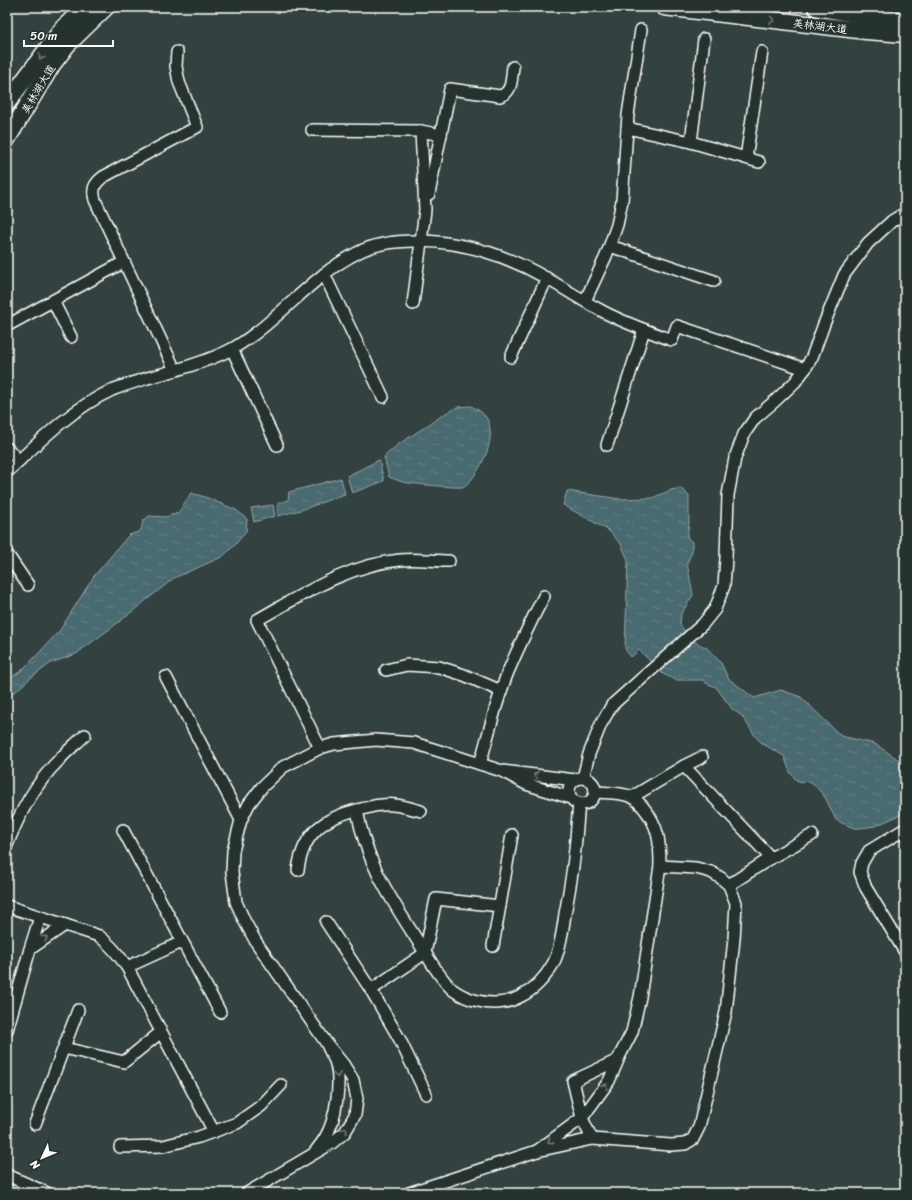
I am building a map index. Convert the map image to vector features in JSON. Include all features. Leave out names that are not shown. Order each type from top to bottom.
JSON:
[{"type":"main road","name":"美林湖大道","points":[[7,103],[63,28],[85,7]]},
{"type":"main road","name":"美林湖大道","points":[[7,139],[52,65],[67,45],[106,7]]},
{"type":"main road","name":"美林湖大道","points":[[664,7],[866,32],[905,34]]},
{"type":"main road","name":"美林湖大道","points":[[816,7],[872,17],[905,20]]},
{"type":"street","points":[[585,301],[595,282],[610,246],[617,225],[622,201],[628,115],[641,30]]},
{"type":"street","points":[[691,142],[704,39]]},
{"type":"street","points":[[175,370],[92,192],[96,183],[103,177],[197,127],[179,82],[176,66],[177,52]]},
{"type":"street","points":[[746,158],[762,52]]},
{"type":"street","points":[[413,304],[425,210],[450,89],[500,96],[506,94],[509,91],[513,67]]},
{"type":"street","points":[[627,128],[691,142],[759,162]]},
{"type":"street","points":[[312,130],[421,131],[441,134]]},
{"type":"street","points":[[421,131],[425,210]]},
{"type":"street","points":[[357,810],[359,825],[371,860],[380,879],[437,971],[453,990],[468,998],[489,1004],[510,1002],[529,992],[541,982],[553,963],[561,936],[573,867],[575,801],[569,794],[570,786],[579,779],[601,724],[612,705],[703,624],[715,609],[724,586],[728,495],[735,458],[744,434],[755,418],[795,382],[805,369],[812,357],[844,275],[868,243],[892,221],[905,213]]},
{"type":"street","points":[[7,472],[69,416],[92,401],[118,388],[202,362],[232,349],[266,326],[339,262],[378,244],[400,241],[450,243],[481,249],[509,259],[547,278],[618,319],[644,330],[672,340],[677,326],[805,369]]},
{"type":"street","points":[[610,246],[714,281]]},
{"type":"street","points":[[10,324],[124,262]]},
{"type":"street","points":[[324,274],[383,397]]},
{"type":"street","points":[[511,357],[547,278]]},
{"type":"street","points":[[53,301],[71,337]]},
{"type":"street","points":[[607,445],[644,330]]},
{"type":"street","points":[[232,349],[277,445]]},
{"type":"street","points":[[7,448],[19,461]]},
{"type":"street","points":[[7,554],[28,585]]},
{"type":"street","points":[[320,748],[256,620],[324,583],[365,566],[400,560],[449,561]]},
{"type":"street","points":[[480,764],[507,673],[544,596]]},
{"type":"street","points":[[386,670],[407,665],[439,667],[464,675],[501,691]]},
{"type":"street","points":[[166,677],[241,820]]},
{"type":"street","points":[[7,845],[24,805],[38,784],[58,761],[85,736]]},
{"type":"street","points":[[247,1193],[332,1143],[345,1132],[355,1115],[357,1099],[353,1080],[256,942],[236,902],[232,872],[233,851],[241,820],[250,804],[262,787],[283,767],[320,748],[334,744],[376,740],[414,743],[502,771],[526,784],[575,801],[587,802],[591,800],[595,792],[593,784],[587,779],[502,771]]},
{"type":"street","points":[[632,797],[702,757]]},
{"type":"street","points":[[684,766],[771,858]]},
{"type":"street","points":[[537,1151],[582,1118],[609,1081],[618,1060],[617,1061],[632,1032],[640,997],[660,866],[658,831],[649,814],[640,803],[632,797],[623,794],[595,792]]},
{"type":"street","points":[[298,870],[302,851],[310,836],[323,823],[338,815],[383,804],[421,811]]},
{"type":"street","points":[[905,829],[869,852],[862,863],[860,872],[866,888],[905,952]]},
{"type":"street","points":[[123,830],[220,1012]]},
{"type":"street","points":[[493,946],[512,835]]},
{"type":"street","points":[[728,885],[771,858],[812,835]]},
{"type":"street","points":[[409,1193],[537,1151],[592,1139],[685,1144],[693,1139],[699,1127],[726,1012],[734,938],[736,902],[728,885],[721,878],[711,872],[696,868],[660,866]]},
{"type":"street","points":[[372,990],[425,952],[436,899],[500,906]]},
{"type":"street","points":[[7,906],[99,936],[109,943],[117,952],[126,967],[214,1132]]},
{"type":"street","points":[[7,1030],[40,917]]},
{"type":"street","points":[[326,922],[372,990],[399,1038],[426,1094]]},
{"type":"street","points":[[30,949],[65,925]]},
{"type":"street","points":[[126,967],[182,942]]},
{"type":"street","points":[[35,1124],[78,1010]]},
{"type":"street","points":[[64,1048],[124,1062],[161,1032]]},
{"type":"street","points":[[314,1153],[326,1137],[331,1125],[336,1103],[338,1081],[335,1063],[327,1044]]},
{"type":"street","points":[[592,1139],[582,1118],[573,1081],[617,1061]]},
{"type":"street","points":[[120,1146],[163,1146],[214,1132],[237,1123],[261,1106],[281,1085]]},
{"type":"street","points":[[7,1175],[47,1193]]},
{"type":"water","points":[[471,406],[480,411],[486,417],[490,428],[490,441],[483,461],[475,475],[466,485],[458,487],[424,485],[403,482],[389,477],[384,457],[396,446],[446,413],[458,407]]},
{"type":"water","points":[[379,460],[384,481],[352,493],[347,476]]},
{"type":"water","points":[[341,478],[345,494],[304,509],[278,516],[278,503],[288,500],[289,492]]},
{"type":"water","points":[[681,488],[689,496],[689,523],[687,537],[692,542],[692,552],[687,563],[693,595],[681,614],[680,625],[693,641],[707,648],[721,663],[728,678],[754,698],[781,690],[801,697],[841,736],[875,744],[905,764],[905,813],[875,826],[861,828],[854,828],[836,820],[826,799],[815,785],[809,781],[802,782],[796,780],[790,772],[784,756],[763,744],[755,736],[742,716],[732,709],[716,687],[706,683],[704,680],[676,680],[663,674],[639,650],[631,657],[625,649],[628,560],[621,544],[608,530],[563,505],[567,491],[620,499],[652,498],[671,490]]},
{"type":"water","points":[[191,493],[205,497],[236,510],[247,519],[246,531],[235,545],[222,557],[174,578],[76,654],[51,663],[16,691],[7,695],[7,680],[21,671],[60,630],[94,576],[129,535],[141,530],[143,521],[149,516],[165,517],[178,513]]},
{"type":"water","points":[[273,505],[275,516],[254,522],[251,508]]}]
